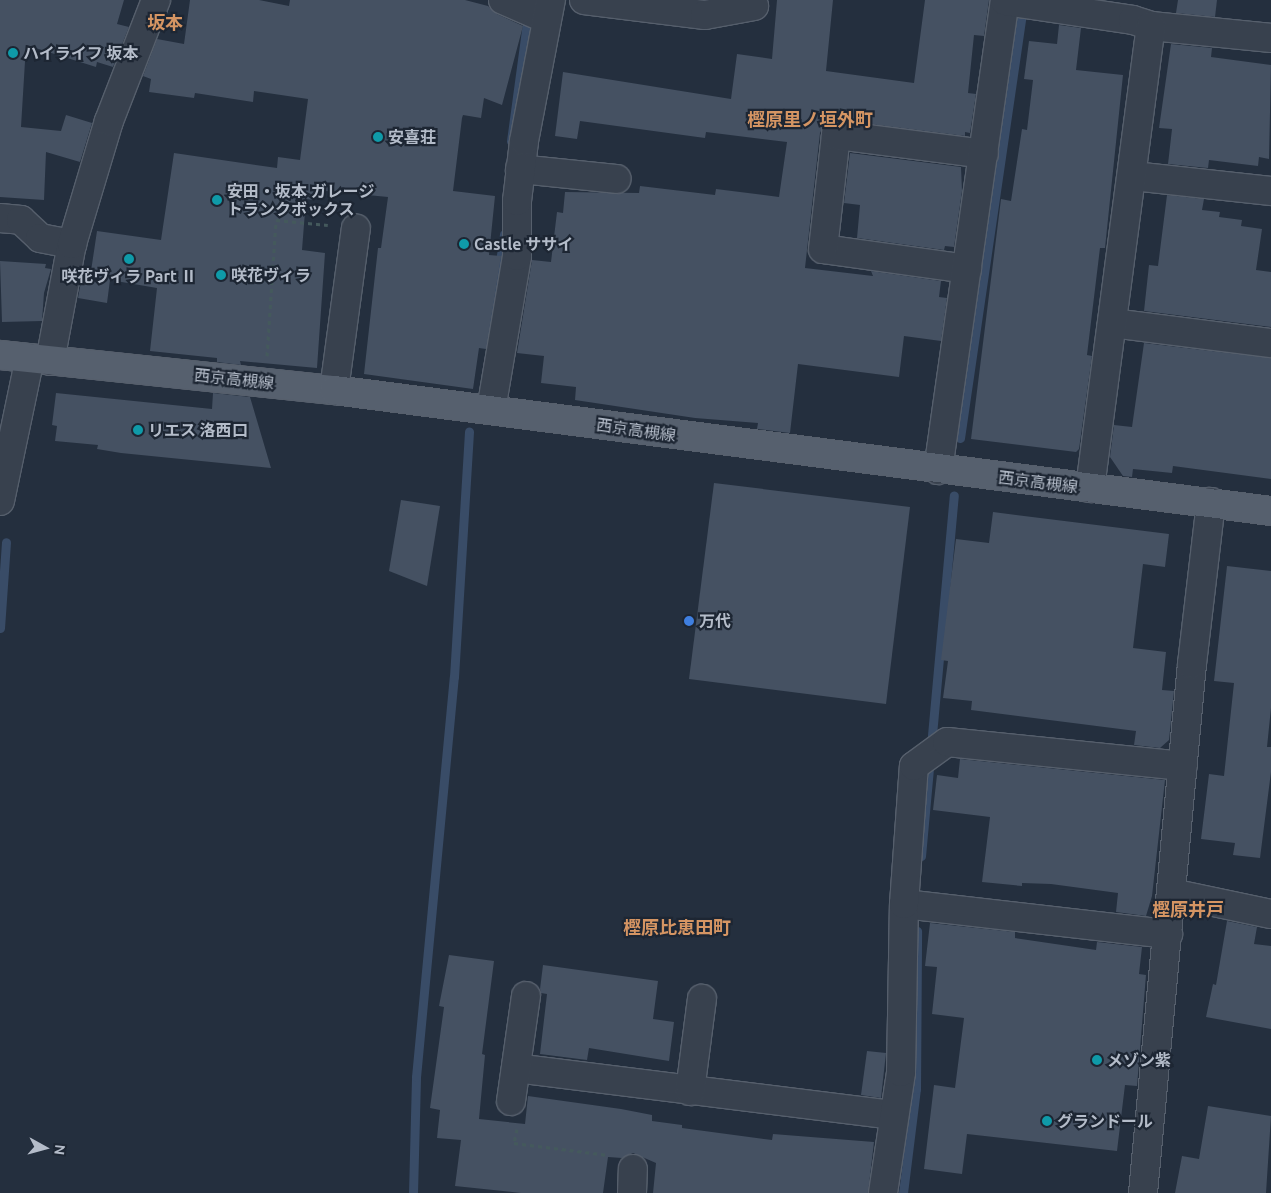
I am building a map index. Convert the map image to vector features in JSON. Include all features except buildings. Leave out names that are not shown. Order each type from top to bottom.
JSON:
[{"type":"main road","name":"西京高槻線","points":[[0,355],[334,390],[938,470],[1212,502],[1271,511]]},
{"type":"street","points":[[0,501],[72,244],[109,121],[156,0]]},
{"type":"street","points":[[491,410],[517,256],[520,169],[549,9],[503,0]]},
{"type":"street","points":[[584,0],[705,15],[754,6]]},
{"type":"street","points":[[938,470],[1005,1],[1140,15],[1271,38]]},
{"type":"street","points":[[1090,488],[1133,176],[1140,15]]},
{"type":"street","points":[[967,269],[823,249],[836,135],[984,154]]},
{"type":"street","points":[[520,169],[616,179]]},
{"type":"street","points":[[1133,176],[1271,191]]},
{"type":"street","points":[[0,218],[21,220],[40,238],[72,244]]},
{"type":"street","points":[[334,390],[356,228]]},
{"type":"street","points":[[1112,323],[1271,343]]},
{"type":"street","points":[[1143,1193],[1183,766],[1212,502]]},
{"type":"street","points":[[883,1193],[901,1072],[904,904],[914,766],[948,742],[1183,766]]},
{"type":"street","points":[[1171,893],[1271,914]]},
{"type":"street","points":[[904,904],[1168,934]]},
{"type":"street","points":[[511,1101],[526,996]]},
{"type":"street","points":[[690,1091],[702,999]]},
{"type":"street","points":[[516,1068],[894,1115]]},
{"type":"path","points":[[265,382],[276,220],[356,228]]},
{"type":"path","points":[[511,1101],[520,1103],[514,1143],[615,1156],[618,1166],[632,1181]]},
{"type":"waterway","points":[[960,438],[1023,8]]},
{"type":"waterway","points":[[511,141],[528,15]]},
{"type":"waterway","points":[[488,344],[504,234]]},
{"type":"waterway","points":[[413,1193],[416,1077],[454,677],[469,431]]},
{"type":"waterway","points":[[921,856],[954,496]]},
{"type":"waterway","points":[[0,628],[6,542]]},
{"type":"waterway","points":[[903,1193],[916,1089],[917,931]]},
{"type":"place","name":"ハイライフ 坂本","points":[[13,53]]},
{"type":"place","name":"安喜荘","points":[[378,137]]},
{"type":"place","name":"安田・坂本 ガレージ トランクボックス","points":[[217,200]]},
{"type":"place","name":"Castle ササイ","points":[[464,244]]},
{"type":"place","name":"咲花ヴィラ Part Ⅱ","points":[[129,259]]},
{"type":"place","name":"咲花ヴィラ","points":[[221,275]]},
{"type":"place","name":"リエス 洛西口","points":[[138,430]]},
{"type":"place","name":"万代","points":[[689,621]]},
{"type":"place","name":"メゾン紫","points":[[1097,1060]]},
{"type":"place","name":"グランドール","points":[[1047,1121]]},
{"type":"district","name":"坂本","points":[[165,22]]},
{"type":"district","name":"樫原里ノ垣外町","points":[[810,119]]},
{"type":"district","name":"樫原井戸","points":[[1188,909]]},
{"type":"district","name":"樫原比恵田町","points":[[677,927]]}]
